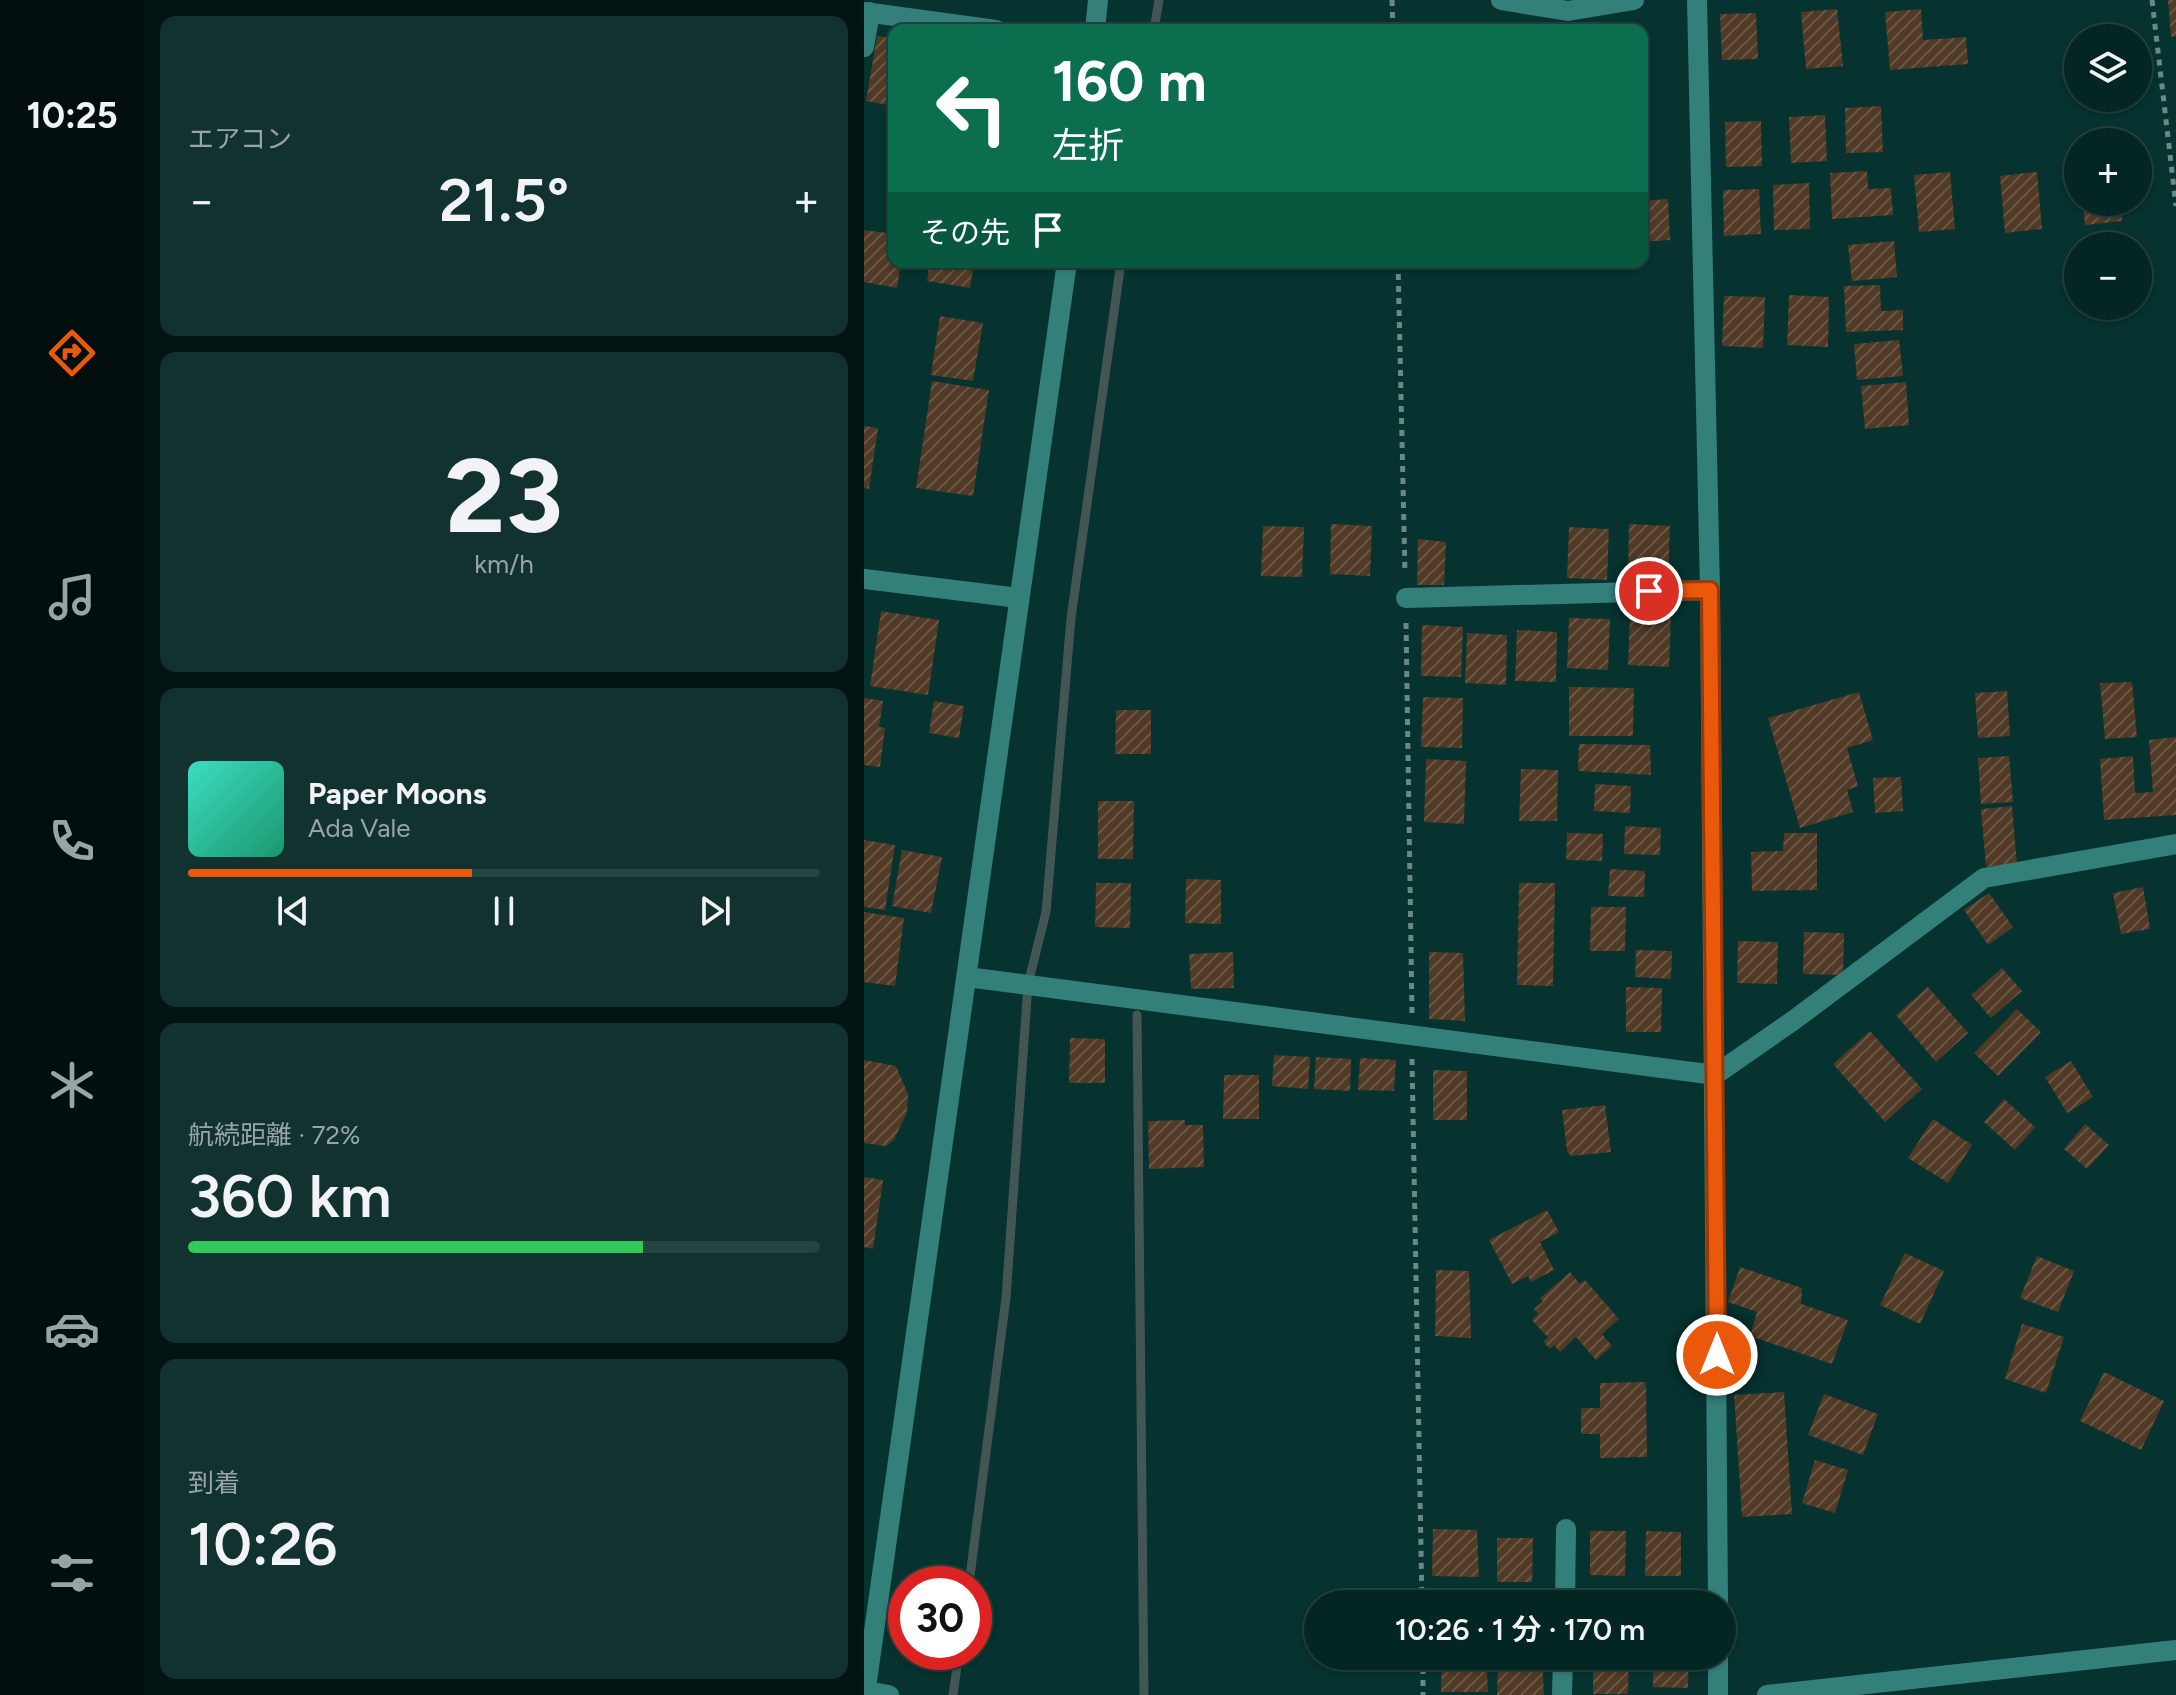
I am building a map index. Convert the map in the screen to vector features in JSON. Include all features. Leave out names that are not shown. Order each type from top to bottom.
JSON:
[{"type":"street","points":[[1096,24],[1098,0]]},
{"type":"street","points":[[1501,0],[1568,11],[1634,0]]},
{"type":"street","points":[[1697,0],[1710,590],[1718,1590]]},
{"type":"street","points":[[864,47],[867,12],[953,24]]},
{"type":"street","points":[[889,1695],[866,1693],[1066,268]]},
{"type":"street","points":[[864,579],[1019,598]]},
{"type":"street","points":[[1406,598],[1710,590]]},
{"type":"street","points":[[967,977],[1715,1075],[1984,878],[2176,844]]},
{"type":"street","points":[[1565,1590],[1566,1529]]},
{"type":"street","points":[[1767,1695],[2176,1650]]},
{"type":"street","points":[[1562,1695],[1563,1670]]},
{"type":"street","points":[[1718,1670],[1718,1695]]},
{"type":"path","points":[[1392,0],[1393,24]]},
{"type":"path","points":[[2152,0],[2176,206]]},
{"type":"path","points":[[1398,268],[1422,1590]]},
{"type":"path","points":[[1423,1670],[1423,1695]]},
{"type":"building","points":[[2168,0],[2176,0],[2176,36],[2171,37]]},
{"type":"building","points":[[1837,9],[1843,66],[1806,69],[1801,12]]},
{"type":"building","points":[[1921,9],[1923,40],[1966,37],[1968,64],[1890,70],[1885,12]]},
{"type":"building","points":[[1756,13],[1758,59],[1722,60],[1720,14]]},
{"type":"building","points":[[1507,22],[1548,23],[1548,24]]},
{"type":"building","points":[[877,36],[888,37],[888,105],[866,101]]},
{"type":"building","points":[[1881,106],[1883,152],[1846,153],[1845,108]]},
{"type":"building","points":[[1825,115],[1827,161],[1791,163],[1789,117]]},
{"type":"building","points":[[1761,121],[1762,166],[1726,167],[1725,122]]},
{"type":"building","points":[[1867,171],[1868,189],[1891,188],[1893,215],[1832,219],[1830,173]]},
{"type":"building","points":[[1950,172],[1955,229],[1919,232],[1914,175]]},
{"type":"building","points":[[2037,172],[2042,229],[2005,233],[2000,176]]},
{"type":"building","points":[[1809,183],[1810,229],[1774,230],[1773,185]]},
{"type":"building","points":[[1759,189],[1761,234],[1724,236],[1723,190]]},
{"type":"building","points":[[1668,199],[1670,240],[1648,242],[1648,201]]},
{"type":"building","points":[[2084,216],[2121,216],[2122,221],[2085,225]]},
{"type":"building","points":[[864,230],[888,233],[888,268],[900,268],[897,288],[864,282]]},
{"type":"building","points":[[1894,241],[1897,277],[1852,281],[1848,245]]},
{"type":"building","points":[[929,268],[973,268],[970,288],[927,281]]},
{"type":"building","points":[[1880,285],[1881,311],[1903,310],[1903,330],[1846,332],[1844,286]]},
{"type":"building","points":[[1789,295],[1829,297],[1828,347],[1787,345]]},
{"type":"building","points":[[1724,296],[1765,297],[1763,348],[1722,346]]},
{"type":"building","points":[[940,316],[983,323],[973,381],[931,375]]},
{"type":"building","points":[[1899,340],[1903,376],[1857,380],[1854,344]]},
{"type":"building","points":[[932,381],[989,390],[973,496],[916,488]]},
{"type":"building","points":[[1906,382],[1909,425],[1865,429],[1861,386]]},
{"type":"building","points":[[864,426],[878,428],[869,489],[864,488]]},
{"type":"building","points":[[1331,524],[1372,526],[1370,576],[1330,574]]},
{"type":"building","points":[[1629,524],[1670,526],[1668,576],[1628,574]]},
{"type":"building","points":[[1263,526],[1304,527],[1302,577],[1261,576]]},
{"type":"building","points":[[1569,527],[1609,529],[1607,580],[1567,578]]},
{"type":"building","points":[[1418,539],[1446,542],[1444,585],[1417,585]]},
{"type":"building","points":[[881,611],[939,620],[928,695],[870,686]]},
{"type":"building","points":[[1630,615],[1671,616],[1669,667],[1628,665]]},
{"type":"building","points":[[1569,618],[1610,619],[1608,670],[1567,668]]},
{"type":"building","points":[[1422,625],[1463,627],[1461,677],[1421,676]]},
{"type":"building","points":[[1517,630],[1557,632],[1556,682],[1515,681]]},
{"type":"building","points":[[1467,633],[1507,635],[1506,685],[1465,683]]},
{"type":"building","points":[[2132,682],[2137,737],[2105,739],[2100,683]]},
{"type":"building","points":[[1569,687],[1634,688],[1633,736],[1569,736]]},
{"type":"building","points":[[2007,691],[2010,736],[1978,738],[1975,693]]},
{"type":"building","points":[[1859,692],[1873,740],[1847,748],[1858,786],[1847,790],[1853,812],[1800,828],[1768,718]]},
{"type":"building","points":[[1423,697],[1463,698],[1462,748],[1421,747]]},
{"type":"building","points":[[864,698],[883,701],[879,727],[885,728],[880,767],[864,765]]},
{"type":"building","points":[[934,701],[964,706],[959,738],[929,733]]},
{"type":"building","points":[[1116,710],[1151,710],[1151,754],[1115,754]]},
{"type":"building","points":[[2176,737],[2176,815],[2104,820],[2100,759],[2133,756],[2135,793],[2153,792],[2149,740]]},
{"type":"building","points":[[1579,744],[1650,745],[1651,775],[1578,771]]},
{"type":"building","points":[[2009,756],[2013,802],[1981,804],[1978,758]]},
{"type":"building","points":[[1426,759],[1466,761],[1464,824],[1424,822]]},
{"type":"building","points":[[1521,769],[1558,770],[1557,821],[1519,821]]},
{"type":"building","points":[[1901,777],[1903,811],[1875,813],[1873,778]]},
{"type":"building","points":[[1595,784],[1631,786],[1630,813],[1594,811]]},
{"type":"building","points":[[1098,801],[1134,801],[1133,859],[1098,859]]},
{"type":"building","points":[[2012,806],[2017,864],[1986,867],[1981,809]]},
{"type":"building","points":[[1625,826],[1661,828],[1660,855],[1624,854]]},
{"type":"building","points":[[1567,833],[1603,834],[1602,861],[1566,860]]},
{"type":"building","points":[[1784,833],[1817,833],[1817,890],[1752,891],[1751,852],[1783,851]]},
{"type":"building","points":[[864,840],[895,845],[885,910],[864,907]]},
{"type":"building","points":[[902,850],[942,857],[931,913],[892,906]]},
{"type":"building","points":[[1610,869],[1645,871],[1644,897],[1608,896]]},
{"type":"building","points":[[1186,879],[1221,880],[1221,924],[1185,923]]},
{"type":"building","points":[[1096,883],[1131,883],[1130,928],[1095,927]]},
{"type":"building","points":[[1519,883],[1555,883],[1553,986],[1517,985]]},
{"type":"building","points":[[2143,887],[2150,929],[2121,934],[2113,893]]},
{"type":"building","points":[[1989,893],[2013,927],[1988,945],[1964,910]]},
{"type":"building","points":[[1591,907],[1626,907],[1625,951],[1590,951]]},
{"type":"building","points":[[864,912],[904,918],[895,986],[864,982]]},
{"type":"building","points":[[1804,932],[1844,933],[1843,975],[1803,974]]},
{"type":"building","points":[[1738,941],[1778,942],[1777,984],[1737,983]]},
{"type":"building","points":[[1636,950],[1672,951],[1671,979],[1635,977]]},
{"type":"building","points":[[1233,952],[1234,988],[1191,989],[1189,954]]},
{"type":"building","points":[[1429,952],[1463,953],[1465,1021],[1429,1019]]},
{"type":"building","points":[[2002,968],[2022,991],[1991,1018],[1971,995]]},
{"type":"building","points":[[1626,987],[1662,988],[1661,1032],[1626,1032]]},
{"type":"building","points":[[1928,987],[1968,1033],[1936,1062],[1896,1015]]},
{"type":"building","points":[[2017,1009],[2041,1032],[1998,1076],[1974,1053]]},
{"type":"building","points":[[1870,1031],[1922,1089],[1885,1122],[1833,1064]]},
{"type":"building","points":[[1070,1038],[1105,1039],[1105,1083],[1069,1083]]},
{"type":"building","points":[[1274,1055],[1310,1057],[1308,1089],[1272,1086]]},
{"type":"building","points":[[1316,1057],[1351,1059],[1350,1091],[1314,1089]]},
{"type":"building","points":[[1360,1058],[1396,1060],[1394,1091],[1358,1090]]},
{"type":"building","points":[[864,1060],[896,1066],[908,1094],[907,1112],[894,1140],[886,1146],[864,1143]]},
{"type":"building","points":[[2071,1061],[2093,1097],[2067,1113],[2045,1077]]},
{"type":"building","points":[[1433,1070],[1467,1071],[1467,1120],[1433,1120]]},
{"type":"building","points":[[1224,1075],[1259,1075],[1259,1119],[1223,1119]]},
{"type":"building","points":[[2004,1099],[2035,1127],[2015,1150],[1984,1122]]},
{"type":"building","points":[[1605,1105],[1611,1152],[1571,1156],[1567,1151],[1562,1110]]},
{"type":"building","points":[[1933,1119],[1972,1145],[1948,1183],[1908,1158]]},
{"type":"building","points":[[1185,1120],[1185,1125],[1203,1125],[1204,1167],[1149,1169],[1148,1121]]},
{"type":"building","points":[[2085,1124],[2109,1145],[2087,1169],[2064,1149]]},
{"type":"building","points":[[864,1177],[883,1180],[873,1249],[864,1247]]},
{"type":"building","points":[[1547,1210],[1559,1232],[1540,1242],[1554,1270],[1531,1282],[1528,1276],[1512,1284],[1489,1240]]},
{"type":"building","points":[[1905,1253],[1944,1271],[1920,1324],[1880,1305]]},
{"type":"building","points":[[2037,1256],[2074,1271],[2058,1312],[2020,1298]]},
{"type":"building","points":[[1740,1267],[1802,1288],[1801,1304],[1848,1320],[1832,1364],[1750,1336],[1757,1312],[1728,1302]]},
{"type":"building","points":[[1436,1270],[1469,1271],[1471,1338],[1435,1336]]},
{"type":"building","points":[[1570,1272],[1580,1284],[1585,1280],[1619,1319],[1602,1334],[1612,1346],[1596,1360],[1576,1337],[1560,1352],[1554,1345],[1550,1349],[1543,1341],[1548,1338],[1532,1320],[1538,1314],[1534,1309],[1543,1301],[1540,1298]]},
{"type":"building","points":[[2022,1324],[2064,1337],[2046,1393],[2005,1379]]},
{"type":"building","points":[[2104,1372],[2164,1401],[2141,1450],[2080,1421]]},
{"type":"building","points":[[1646,1382],[1647,1457],[1600,1458],[1600,1434],[1581,1434],[1581,1408],[1600,1408],[1600,1383]]},
{"type":"building","points":[[1784,1392],[1792,1514],[1742,1517],[1734,1395]]},
{"type":"building","points":[[1824,1394],[1878,1414],[1863,1455],[1808,1435]]},
{"type":"building","points":[[1815,1460],[1848,1470],[1835,1513],[1802,1503]]},
{"type":"building","points":[[1433,1529],[1477,1530],[1479,1577],[1432,1576]]},
{"type":"building","points":[[1590,1531],[1626,1531],[1625,1576],[1590,1575]]},
{"type":"building","points":[[1646,1531],[1681,1532],[1681,1576],[1645,1576]]},
{"type":"building","points":[[1497,1538],[1533,1538],[1532,1582],[1497,1582]]},
{"type":"building","points":[[1442,1670],[1487,1670],[1488,1692],[1441,1692]]},
{"type":"building","points":[[1498,1670],[1543,1670],[1544,1695],[1497,1695]]},
{"type":"building","points":[[1593,1670],[1629,1670],[1628,1694],[1593,1694]]},
{"type":"building","points":[[1653,1670],[1689,1670],[1688,1688],[1653,1687]]},
{"type":"waterway","points":[[1155,24],[1159,0]]},
{"type":"waterway","points":[[971,1566],[1006,1298],[1028,984],[1046,912],[1071,618],[1120,268]]},
{"type":"waterway","points":[[1137,1015],[1144,1695]]},
{"type":"waterway","points":[[953,1695],[956,1670]]},
{"type":"route","points":[[1649,591],[1710,590],[1717,1355]]}]
